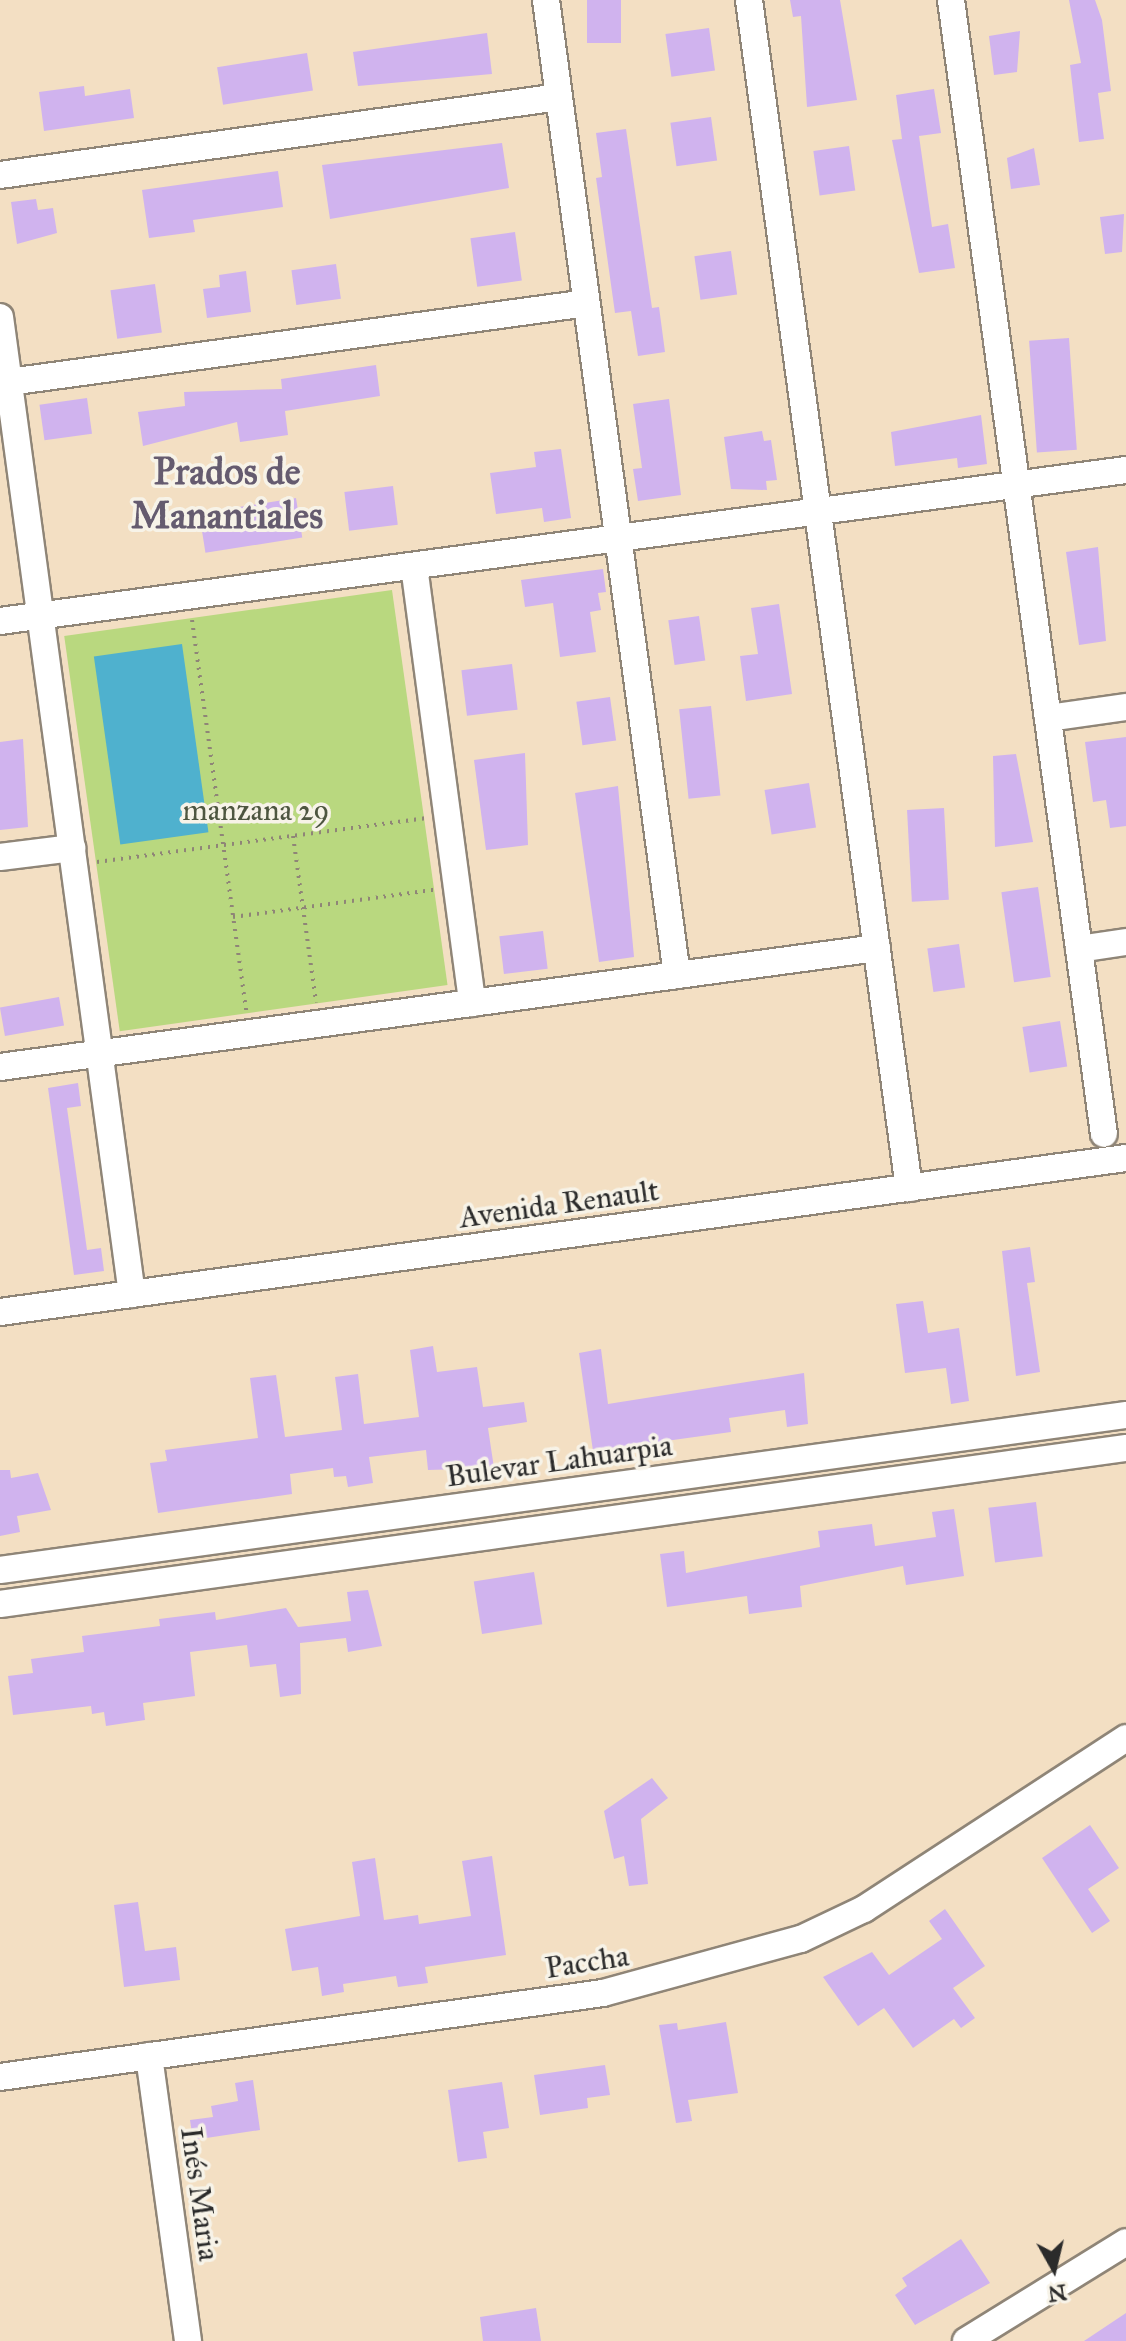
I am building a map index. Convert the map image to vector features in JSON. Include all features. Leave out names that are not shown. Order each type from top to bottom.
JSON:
[{"type":"street","points":[[546,0],[677,975]]},
{"type":"street","points":[[749,0],[909,1188]]},
{"type":"street","points":[[951,0],[1104,1134]]},
{"type":"street","points":[[0,175],[559,97]]},
{"type":"street","points":[[9,382],[587,303]]},
{"type":"street","points":[[0,317],[132,1294]]},
{"type":"street","points":[[0,621],[1126,470]]},
{"type":"street","points":[[414,566],[472,1003]]},
{"type":"street","points":[[1048,718],[1126,707]]},
{"type":"street","points":[[0,857],[73,856]]},
{"type":"street","points":[[1079,949],[1126,942]]},
{"type":"street","points":[[0,1067],[877,948]]},
{"type":"street","name":"Avenida Renault","points":[[0,1312],[1126,1158]]},
{"type":"street","name":"Bulevar Lahuarpia","points":[[0,1570],[1126,1415]]},
{"type":"street","points":[[0,1604],[1126,1448]]},
{"type":"street","name":"Paccha","points":[[0,2077],[616,1991],[801,1939],[864,1909],[1126,1738]]},
{"type":"street","name":"Inés Maria","points":[[149,2056],[188,2341]]},
{"type":"street","points":[[966,2341],[1126,2242]]},
{"type":"path","points":[[189,596],[249,1033]]},
{"type":"path","points":[[73,856],[223,845],[447,815]]},
{"type":"path","points":[[293,836],[319,1024]]},
{"type":"path","points":[[233,917],[457,887]]},
{"type":"green space","name":"manzana 29","points":[[392,590],[448,985],[120,1031],[64,636]]},
{"type":"water","points":[[182,644],[208,832],[120,845],[94,656]]},
{"type":"building","points":[[587,0],[621,0],[621,43],[587,43]]},
{"type":"building","points":[[790,0],[840,0],[857,100],[807,107],[801,16],[793,17]]},
{"type":"building","points":[[1069,0],[1095,0],[1102,20],[1111,91],[1098,93],[1104,139],[1079,142],[1070,65],[1081,63]]},
{"type":"building","points":[[709,28],[715,71],[671,77],[665,34]]},
{"type":"building","points":[[1020,31],[1017,72],[994,75],[989,36]]},
{"type":"building","points":[[487,33],[492,74],[358,86],[353,52]]},
{"type":"building","points":[[307,53],[313,91],[223,105],[217,67]]},
{"type":"building","points":[[84,86],[85,96],[130,89],[134,118],[44,131],[39,92]]},
{"type":"building","points":[[934,89],[941,133],[919,136],[932,227],[948,224],[955,268],[919,273],[892,140],[902,139],[896,95]]},
{"type":"building","points":[[711,117],[717,161],[677,166],[670,123]]},
{"type":"building","points":[[626,129],[652,308],[659,307],[665,352],[638,356],[631,311],[615,313],[596,178],[602,177],[596,133]]},
{"type":"building","points":[[502,143],[509,188],[330,219],[322,165]]},
{"type":"building","points":[[849,146],[855,191],[820,196],[813,151]]},
{"type":"building","points":[[1034,148],[1040,185],[1011,189],[1007,158]]},
{"type":"building","points":[[278,171],[283,207],[193,220],[195,232],[149,238],[142,190]]},
{"type":"building","points":[[36,199],[38,210],[53,208],[57,233],[17,244],[11,202]]},
{"type":"building","points":[[1124,214],[1122,252],[1105,254],[1100,217]]},
{"type":"building","points":[[515,232],[522,281],[477,287],[470,238]]},
{"type":"building","points":[[731,251],[737,295],[700,300],[694,256]]},
{"type":"building","points":[[336,264],[341,299],[296,305],[291,270]]},
{"type":"building","points":[[246,271],[251,312],[207,318],[203,289],[220,287],[219,275]]},
{"type":"building","points":[[155,284],[162,333],[117,339],[110,290]]},
{"type":"building","points":[[1069,338],[1077,450],[1037,453],[1029,341]]},
{"type":"building","points":[[376,365],[380,396],[285,411],[288,435],[240,442],[237,422],[143,446],[138,412],[185,406],[184,392],[282,389],[281,379]]},
{"type":"building","points":[[87,398],[92,434],[44,440],[39,405]]},
{"type":"building","points":[[669,399],[681,495],[638,501],[633,469],[642,468],[633,404]]},
{"type":"building","points":[[981,415],[987,464],[958,468],[957,458],[895,466],[891,432]]},
{"type":"building","points":[[762,431],[764,441],[771,440],[777,480],[766,481],[767,490],[731,489],[724,437]]},
{"type":"building","points":[[561,449],[571,518],[544,522],[542,508],[496,514],[490,473],[536,467],[534,452]]},
{"type":"building","points":[[393,486],[398,525],[349,531],[344,492]]},
{"type":"building","points":[[296,498],[302,538],[205,553],[199,513]]},
{"type":"building","points":[[1098,547],[1106,641],[1079,645],[1066,552]]},
{"type":"building","points":[[603,569],[606,592],[598,593],[601,610],[590,612],[596,652],[560,657],[553,603],[525,607],[521,580]]},
{"type":"building","points":[[779,604],[792,694],[746,701],[740,656],[758,654],[751,608]]},
{"type":"building","points":[[699,616],[705,661],[675,665],[668,620]]},
{"type":"building","points":[[512,664],[518,710],[467,716],[461,670]]},
{"type":"building","points":[[610,697],[616,741],[582,745],[576,702]]},
{"type":"building","points":[[711,706],[720,796],[689,799],[679,709]]},
{"type":"building","points":[[1126,737],[1126,826],[1110,828],[1106,800],[1093,802],[1085,742]]},
{"type":"building","points":[[23,739],[28,827],[0,830],[0,742]]},
{"type":"building","points":[[525,753],[528,845],[486,850],[474,760]]},
{"type":"building","points":[[1016,754],[1033,842],[995,847],[993,756]]},
{"type":"building","points":[[809,783],[816,827],[772,834],[765,790]]},
{"type":"building","points":[[618,786],[634,957],[599,962],[575,793]]},
{"type":"building","points":[[944,808],[949,900],[912,902],[907,810]]},
{"type":"building","points":[[1038,887],[1051,977],[1014,982],[1001,892]]},
{"type":"building","points":[[543,931],[548,969],[504,974],[499,936]]},
{"type":"building","points":[[959,944],[965,988],[933,992],[927,948]]},
{"type":"building","points":[[59,997],[64,1026],[5,1036],[0,1007]]},
{"type":"building","points":[[1060,1021],[1067,1066],[1030,1072],[1022,1027]]},
{"type":"building","points":[[78,1083],[81,1106],[67,1108],[87,1250],[101,1248],[104,1271],[74,1275],[48,1088]]},
{"type":"building","points":[[1030,1247],[1035,1282],[1027,1283],[1040,1372],[1016,1376],[1002,1251]]},
{"type":"building","points":[[923,1301],[928,1333],[959,1328],[969,1401],[951,1404],[946,1368],[905,1373],[896,1304]]},
{"type":"building","points":[[433,1346],[437,1372],[477,1367],[483,1407],[524,1402],[527,1422],[488,1428],[494,1468],[428,1470],[426,1450],[369,1457],[373,1483],[348,1487],[346,1476],[334,1477],[333,1468],[290,1474],[292,1494],[158,1513],[150,1463],[167,1461],[165,1450],[258,1438],[250,1378],[276,1375],[285,1437],[342,1430],[335,1377],[358,1374],[364,1424],[419,1417],[410,1350]]},
{"type":"building","points":[[601,1349],[608,1404],[804,1373],[808,1424],[787,1427],[785,1410],[729,1418],[731,1432],[593,1451],[579,1353]]},
{"type":"building","points":[[0,1470],[10,1470],[11,1478],[38,1473],[51,1510],[17,1516],[20,1532],[0,1536]]},
{"type":"building","points":[[1036,1502],[1043,1557],[995,1562],[988,1508]]},
{"type":"building","points":[[954,1509],[964,1576],[906,1585],[903,1566],[800,1586],[802,1607],[749,1614],[747,1596],[667,1607],[660,1554],[684,1551],[686,1573],[820,1547],[818,1531],[872,1524],[875,1546],[936,1537],[932,1512]]},
{"type":"building","points":[[534,1572],[542,1624],[482,1634],[474,1582]]},
{"type":"building","points":[[368,1590],[382,1646],[348,1652],[346,1638],[300,1643],[301,1694],[280,1697],[276,1664],[250,1667],[247,1645],[190,1652],[195,1696],[143,1703],[145,1720],[106,1726],[104,1712],[92,1714],[91,1706],[13,1715],[8,1676],[33,1673],[31,1659],[84,1652],[82,1636],[160,1626],[159,1619],[215,1612],[216,1620],[286,1608],[298,1627],[351,1621],[347,1592]]},
{"type":"building","points":[[652,1778],[668,1798],[641,1819],[648,1884],[629,1886],[624,1856],[614,1859],[604,1811]]},
{"type":"building","points":[[1090,1825],[1119,1868],[1088,1889],[1110,1921],[1092,1933],[1042,1858]]},
{"type":"building","points":[[492,1856],[506,1955],[425,1967],[428,1983],[398,1987],[396,1976],[343,1984],[344,1992],[322,1996],[318,1967],[292,1971],[285,1929],[360,1916],[352,1862],[375,1858],[384,1920],[418,1915],[419,1924],[471,1916],[462,1861]]},
{"type":"building","points":[[138,1902],[145,1951],[176,1947],[180,1980],[124,1987],[114,1905]]},
{"type":"building","points":[[945,1909],[985,1966],[953,1988],[975,2018],[961,2028],[954,2019],[913,2048],[884,2008],[858,2026],[823,1977],[872,1952],[889,1975],[942,1939],[929,1921]]},
{"type":"building","points":[[726,2022],[738,2093],[688,2100],[692,2121],[676,2123],[659,2025],[677,2023],[678,2030]]},
{"type":"building","points":[[605,2065],[610,2095],[587,2098],[588,2108],[540,2115],[534,2075]]},
{"type":"building","points":[[253,2080],[260,2130],[193,2140],[190,2120],[213,2117],[211,2106],[238,2101],[235,2083]]},
{"type":"building","points":[[502,2082],[509,2128],[483,2132],[487,2158],[458,2162],[448,2090]]},
{"type":"building","points":[[961,2239],[990,2283],[915,2325],[895,2295],[907,2286],[902,2278]]},
{"type":"building","points":[[536,2308],[541,2341],[483,2341],[480,2317]]},
{"type":"building","points":[[1126,2313],[1126,2341],[1084,2341]]},
{"type":"district","name":"Prados de Manantiales","points":[[227,494]]}]
